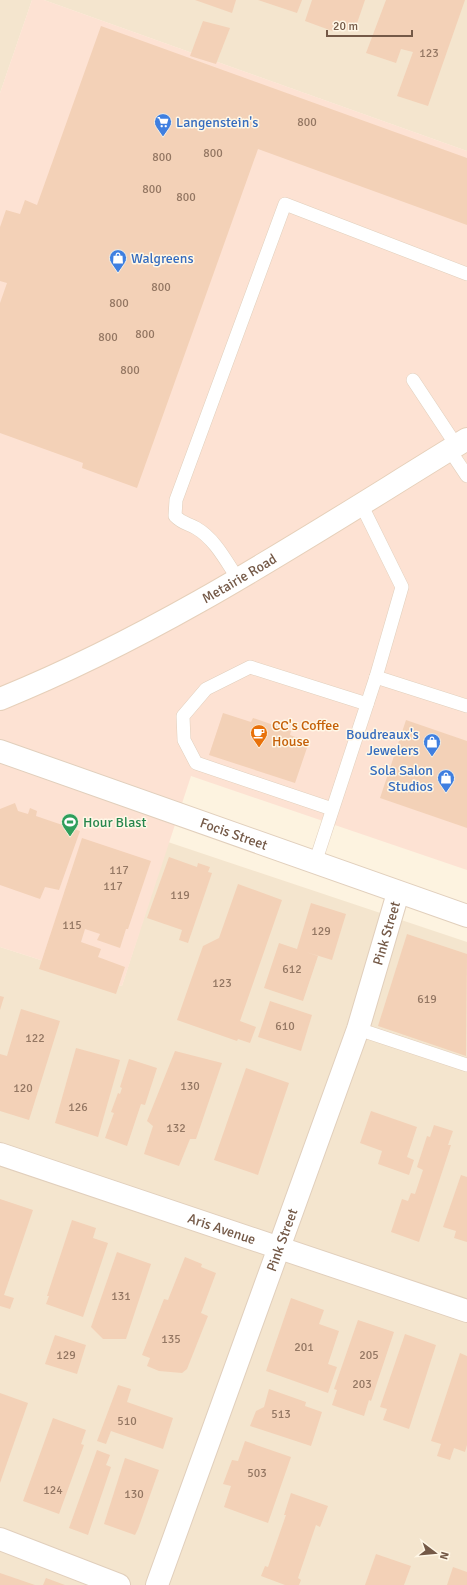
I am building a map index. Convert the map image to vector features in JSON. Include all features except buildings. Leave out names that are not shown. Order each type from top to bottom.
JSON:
[{"type":"street","name":"Metairie Road","points":[[0,699],[53,678],[180,614],[457,444]]},
{"type":"street","name":"Focis Street","points":[[3,754],[467,916]]},
{"type":"street","name":"Pink Street","points":[[157,1585],[358,1029],[398,893]]},
{"type":"street","name":"Aris Avenue","points":[[0,1154],[467,1311]]},
{"type":"street","points":[[0,1540],[119,1585]]},
{"type":"lane","points":[[238,579],[219,550],[196,528],[182,524],[175,516],[176,500],[285,204],[467,274]]},
{"type":"lane","points":[[413,380],[457,444],[467,476]]},
{"type":"lane","points":[[315,863],[376,677],[402,586],[361,504]]},
{"type":"lane","points":[[332,809],[196,763],[184,740],[183,716],[206,689],[250,667],[367,704]]},
{"type":"lane","points":[[376,677],[467,706]]},
{"type":"lane","points":[[358,1029],[467,1065]]},
{"type":"shaded area","points":[[0,0],[32,0],[0,93]]},
{"type":"shaded area","points":[[32,0],[44,0],[467,151],[467,870],[191,776],[122,986],[0,947],[0,93]]},
{"type":"shaded area","points":[[44,0],[467,0],[467,151]]},
{"type":"shaded area","points":[[168,842],[467,942],[467,1585],[0,1585],[0,947],[122,986]]},
{"type":"place","name":"Langenstein's","points":[[163,137]]},
{"type":"place","name":"Walgreens","points":[[118,273]]},
{"type":"place","name":"CC's Coffee House","points":[[259,748]]},
{"type":"place","name":"Boudreaux's Jewelers","points":[[432,757]]},
{"type":"place","name":"Sola Salon Studios","points":[[446,793]]},
{"type":"place","name":"Hour Blast","points":[[70,837]]}]
